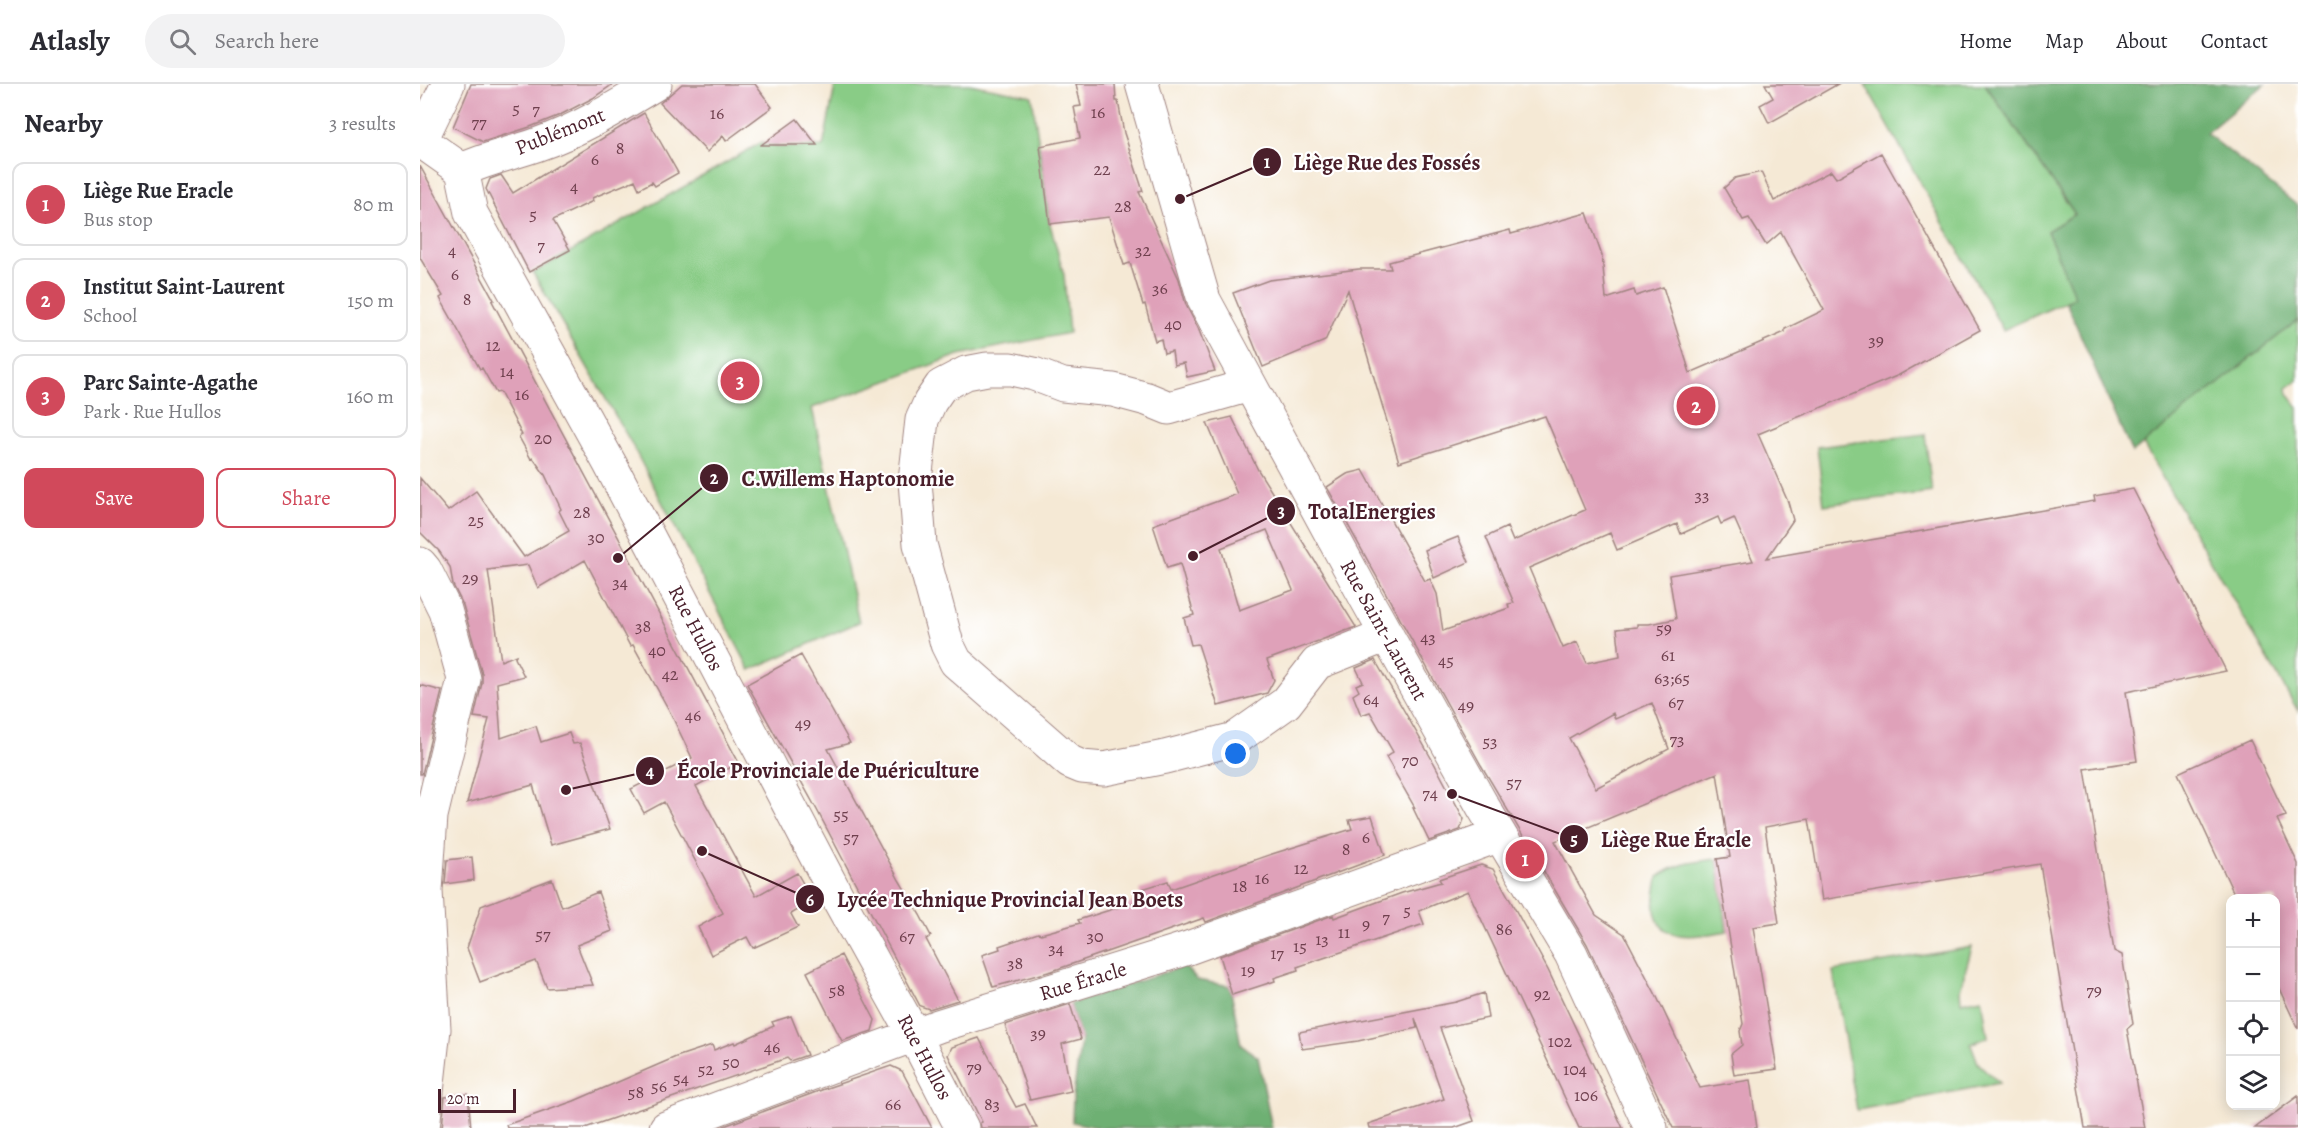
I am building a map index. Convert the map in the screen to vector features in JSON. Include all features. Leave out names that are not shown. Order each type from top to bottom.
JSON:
[{"type":"street","points":[[448,84],[420,142],[462,170]]},
{"type":"street","name":"Publémont","points":[[462,170],[488,158],[536,145],[595,120],[655,84]]},
{"type":"street","name":"Rue Saint-Laurent","points":[[1142,84],[1204,300],[1387,635],[1500,835],[1571,954],[1651,1128]]},
{"type":"street","name":"Rue Hullos","points":[[462,170],[471,213],[610,464],[839,900],[914,1035],[962,1128]]},
{"type":"street","points":[[1250,385],[1169,408],[1147,399],[1113,390],[1063,385],[1034,374],[1011,369],[987,369],[966,373],[941,386],[921,420],[915,481],[920,544],[947,644],[956,662],[1070,762],[1082,767],[1104,768],[1165,757],[1235,738],[1286,703],[1317,663],[1387,635]]},
{"type":"street","points":[[420,564],[445,610],[464,679],[431,816],[426,891],[434,1029],[423,1128]]},
{"type":"street","name":"Rue Éracle","points":[[666,1128],[914,1035],[1188,948],[1500,835]]},
{"type":"green space","points":[[839,84],[969,84],[1032,96],[1050,224],[1064,275],[1069,333],[959,355],[812,408],[859,622],[750,670],[629,439],[533,273],[762,142],[780,147],[823,147],[835,86]]},
{"type":"green space","points":[[1865,84],[1985,84],[2075,214],[2047,231],[2076,297],[2003,330]]},
{"type":"green space","points":[[1985,84],[2265,84],[2206,133],[2298,206],[2298,320],[2132,453],[2066,302],[2075,297],[2047,231],[2075,214]]},
{"type":"green space","points":[[2298,320],[2298,380],[2287,388],[2288,394],[2298,407],[2298,711],[2143,444]]},
{"type":"green space","points":[[1925,434],[1932,492],[1824,505],[1817,447]]},
{"type":"green space","points":[[1717,859],[1727,931],[1684,936],[1665,929],[1659,922],[1655,911],[1658,877],[1679,866]]},
{"type":"green space","points":[[1972,947],[1960,990],[1961,1002],[1982,998],[1988,1037],[1971,1044],[1978,1063],[1999,1083],[1857,1110],[1833,971]]},
{"type":"green space","points":[[1184,966],[1197,980],[1230,986],[1241,1045],[1258,1057],[1272,1128],[1101,1128],[1072,1122],[1081,1039],[1070,1004]]},
{"type":"building","points":[[471,84],[613,84],[593,98],[560,115],[483,142],[453,127]]},
{"type":"building","points":[[682,84],[755,84],[772,107],[726,141],[723,136],[707,152],[660,103]]},
{"type":"building","points":[[1076,84],[1115,84],[1116,101],[1118,101],[1124,133],[1143,191],[1139,192],[1179,279],[1186,305],[1215,371],[1187,377],[1184,363],[1174,365],[1172,351],[1164,353],[1161,339],[1155,341],[1130,263],[1124,265],[1109,217],[1050,224],[1040,146],[1080,138],[1074,107],[1081,106]]},
{"type":"building","points":[[1765,84],[1838,84],[1769,123],[1760,105],[1773,98]]},
{"type":"building","points":[[644,113],[678,173],[655,186],[652,182],[639,189],[635,180],[592,198],[593,201],[553,220],[570,250],[529,272],[486,189],[490,179],[501,175],[513,193]]},
{"type":"building","points":[[797,119],[817,145],[761,145]]},
{"type":"building","points":[[1881,153],[1980,330],[1899,375],[1758,434],[1788,502],[1793,520],[1767,558],[2095,501],[2094,496],[2133,489],[2226,671],[2126,692],[2137,761],[2085,769],[2114,951],[2122,955],[2133,1024],[2127,1029],[2145,1128],[2085,1128],[2040,864],[1822,900],[1809,819],[1765,827],[1779,923],[1753,927],[1777,1069],[1734,1075],[1731,1054],[1742,1045],[1740,1031],[1743,1024],[1717,859],[1730,857],[1717,773],[1555,841],[1596,915],[1624,934],[1700,1088],[1750,1080],[1757,1128],[1673,1128],[1587,944],[1481,765],[1327,487],[1347,474],[1363,470],[1425,581],[1430,579],[1437,594],[1443,631],[1509,608],[1508,604],[1514,603],[1486,537],[1507,527],[1513,541],[1585,510],[1545,416],[1399,462],[1348,290],[1325,341],[1263,367],[1233,293],[1269,280],[1359,269],[1391,269],[1389,262],[1510,230],[1511,234],[1587,213],[1602,256],[1606,299],[1634,290],[1636,296],[1663,287],[1690,373],[1785,332],[1785,329],[1824,310],[1781,232],[1766,245],[1749,218],[1743,220],[1724,188],[1735,178],[1761,172],[1774,201],[1831,171],[1836,178]],"holes":[[[1718,517],[1721,524],[1734,518],[1753,561],[1669,575],[1676,619],[1617,629],[1620,656],[1587,663],[1577,642],[1563,648],[1529,568],[1610,533],[1617,550],[1677,524],[1681,534]],[[1652,703],[1669,749],[1596,788],[1569,738],[1613,713],[1615,719]]]},
{"type":"building","points":[[420,166],[494,300],[492,301],[739,763],[696,786],[756,896],[797,873],[813,901],[791,914],[798,927],[753,948],[747,937],[711,955],[698,927],[723,913],[664,802],[644,813],[631,789],[692,758],[670,712],[633,645],[630,646],[585,560],[538,588],[528,565],[488,570],[501,661],[516,655],[515,658],[524,676],[497,683],[501,738],[536,726],[541,742],[569,733],[573,744],[580,743],[610,829],[551,845],[533,785],[467,803],[489,719],[474,717],[482,674],[463,605],[453,585],[450,567],[439,551],[420,532],[420,478],[448,511],[476,491],[524,557],[569,531],[545,475],[533,458],[531,459],[519,437],[522,435],[500,392],[496,393],[482,368],[480,369],[440,298],[443,296],[420,258]]},
{"type":"building","points":[[1232,417],[1258,470],[1356,627],[1267,660],[1274,680],[1267,693],[1218,706],[1198,644],[1191,645],[1184,618],[1194,615],[1180,564],[1167,568],[1153,525],[1237,494],[1207,423]],"holes":[[[1267,530],[1293,590],[1239,610],[1221,548]]]},
{"type":"building","points":[[1458,537],[1469,562],[1434,578],[1425,550]]},
{"type":"building","points":[[801,655],[850,743],[828,749],[931,936],[926,939],[958,1000],[929,1009],[920,1006],[817,810],[747,684]]},
{"type":"building","points":[[1375,660],[1464,819],[1460,830],[1429,841],[1413,808],[1415,808],[1386,757],[1393,752],[1370,712],[1361,715],[1353,695],[1359,691],[1356,685],[1363,682],[1356,668]]},
{"type":"building","points":[[420,685],[442,691],[422,774],[420,774]]},
{"type":"building","points":[[2250,740],[2286,816],[2277,819],[2298,864],[2298,1029],[2280,991],[2280,894],[2234,894],[2178,773]]},
{"type":"building","points":[[1372,816],[1385,855],[1206,922],[1204,918],[1052,971],[993,987],[982,955],[1000,949],[999,946],[1038,933],[1080,923],[1078,920],[1142,900],[1139,890],[1168,881],[1171,889],[1352,829],[1349,820]]},
{"type":"building","points":[[472,857],[474,880],[445,884],[447,860]]},
{"type":"building","points":[[1481,865],[1493,869],[1548,970],[1623,1128],[1579,1128],[1468,891],[1419,911],[1424,924],[1297,967],[1298,970],[1274,978],[1275,981],[1232,995],[1220,956],[1333,915],[1334,918],[1402,893],[1441,882],[1439,879]]},
{"type":"building","points":[[552,879],[562,907],[598,892],[612,931],[577,945],[593,985],[547,988],[536,961],[480,982],[467,948],[481,906]]},
{"type":"building","points":[[841,955],[875,1020],[872,1031],[842,1041],[807,972]]},
{"type":"building","points":[[1484,993],[1488,1018],[1440,1028],[1474,1121],[1454,1128],[1369,1128],[1368,1124],[1444,1099],[1415,1018],[1417,1028],[1358,1041],[1302,1049],[1299,1032],[1456,1002]]},
{"type":"building","points":[[1070,1004],[1081,1039],[1062,1044],[1071,1091],[1030,1100],[1005,1025]]},
{"type":"building","points":[[791,1016],[807,1055],[790,1061],[787,1058],[585,1128],[507,1128],[506,1125],[574,1101],[676,1057],[712,1045],[714,1050],[734,1042],[735,1044],[774,1026],[772,1022]]},
{"type":"building","points":[[979,1038],[1016,1107],[1025,1104],[1037,1128],[981,1128],[980,1123],[982,1122],[948,1055],[952,1047]]},
{"type":"building","points":[[891,1066],[902,1071],[932,1128],[719,1128],[827,1088]]},
{"type":"building","points":[[468,1094],[471,1128],[442,1128],[445,1097]]},
{"type":"building","points":[[2298,1096],[2298,1128],[2255,1128],[2280,1110]]},
{"type":"place","name":"Liège Rue des Fossés","points":[[1180,199]]},
{"type":"place","name":"Parc Sainte-Agathe","points":[[740,381]]},
{"type":"place","name":"Institut Saint-Laurent","points":[[1696,406]]},
{"type":"place","name":"TotalEnergies","points":[[1193,556]]},
{"type":"place","name":"C.Willems Haptonomie","points":[[618,558]]},
{"type":"place","name":"École Provinciale de Puériculture","points":[[566,790]]},
{"type":"place","name":"Liège Rue Éracle","points":[[1452,794]]},
{"type":"place","name":"Lycée Technique Provincial Jean Boets","points":[[702,851]]},
{"type":"place","name":"Liège Rue Eracle","points":[[1525,859]]}]
